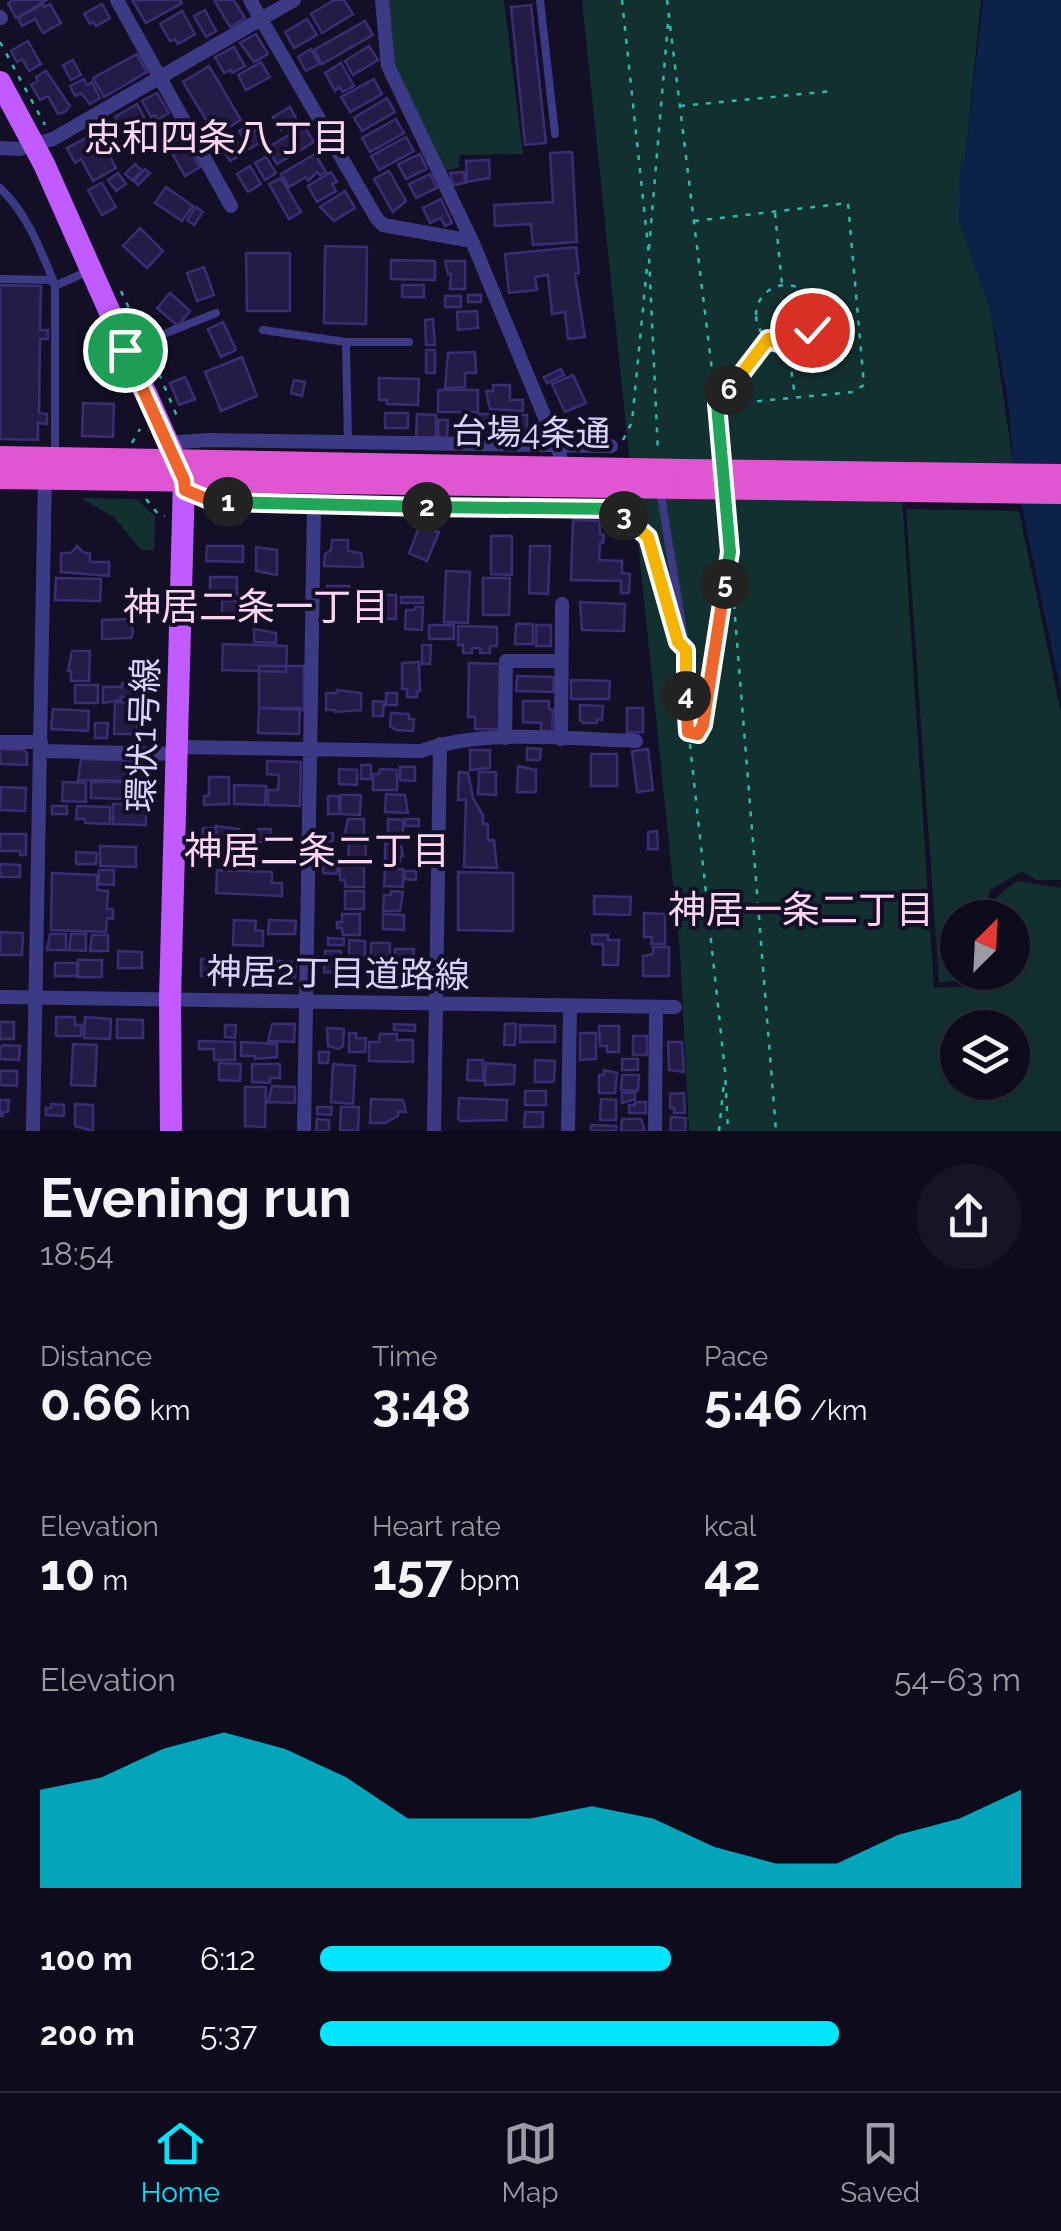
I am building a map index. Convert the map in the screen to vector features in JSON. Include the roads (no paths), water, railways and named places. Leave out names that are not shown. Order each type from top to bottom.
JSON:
[{"type":"highway","name":"台場4条通","points":[[0,458],[48,465],[671,479],[1061,493]]},
{"type":"highway","name":"台場4条通","points":[[0,478],[48,465]]},
{"type":"highway","name":"台場4条通","points":[[671,479],[1061,475]]},
{"type":"main road","name":"環状1号線","points":[[0,82],[44,142],[90,270],[178,468],[171,1131]]},
{"type":"street","points":[[117,0],[231,206]]},
{"type":"street","points":[[250,0],[376,218],[383,225],[472,241]]},
{"type":"street","points":[[0,148],[44,142],[294,0]]},
{"type":"street","points":[[382,0],[388,66],[472,241],[559,450]]},
{"type":"street","points":[[611,446],[559,450],[208,440],[178,468],[214,502],[615,509]]},
{"type":"street","points":[[33,1131],[48,465]]},
{"type":"street","points":[[304,1131],[314,505]]},
{"type":"street","points":[[561,739],[562,604]]},
{"type":"street","points":[[505,738],[506,661],[561,661]]},
{"type":"street","points":[[0,742],[177,750],[422,751],[440,744],[505,738],[636,741]]},
{"type":"street","points":[[434,1131],[440,744]]},
{"type":"street","name":"神居2丁目道路線","points":[[0,997],[675,1007]]},
{"type":"street","points":[[568,1131],[570,1007]]},
{"type":"street","points":[[655,1131],[656,1007]]},
{"type":"lane","points":[[540,0],[555,134]]},
{"type":"lane","points":[[0,188],[33,232],[54,283],[48,465]]},
{"type":"lane","points":[[0,279],[54,283],[90,270]]},
{"type":"lane","points":[[125,350],[216,313]]},
{"type":"lane","points":[[264,330],[346,342],[408,342]]},
{"type":"lane","points":[[346,342],[348,442]]},
{"type":"lane","points":[[721,448],[733,593]]},
{"type":"lane","points":[[671,479],[686,650],[688,732],[698,734],[703,725],[730,552]]},
{"type":"water","points":[[983,0],[1061,0],[1061,692],[1014,469],[1008,400],[991,312],[959,220],[960,166],[965,159]]},
{"type":"district","name":"忠和四条八丁目","points":[[217,137]]},
{"type":"district","name":"神居二条一丁目","points":[[256,606]]},
{"type":"district","name":"神居二条二丁目","points":[[317,850]]},
{"type":"district","name":"神居一条二丁目","points":[[801,909]]}]
